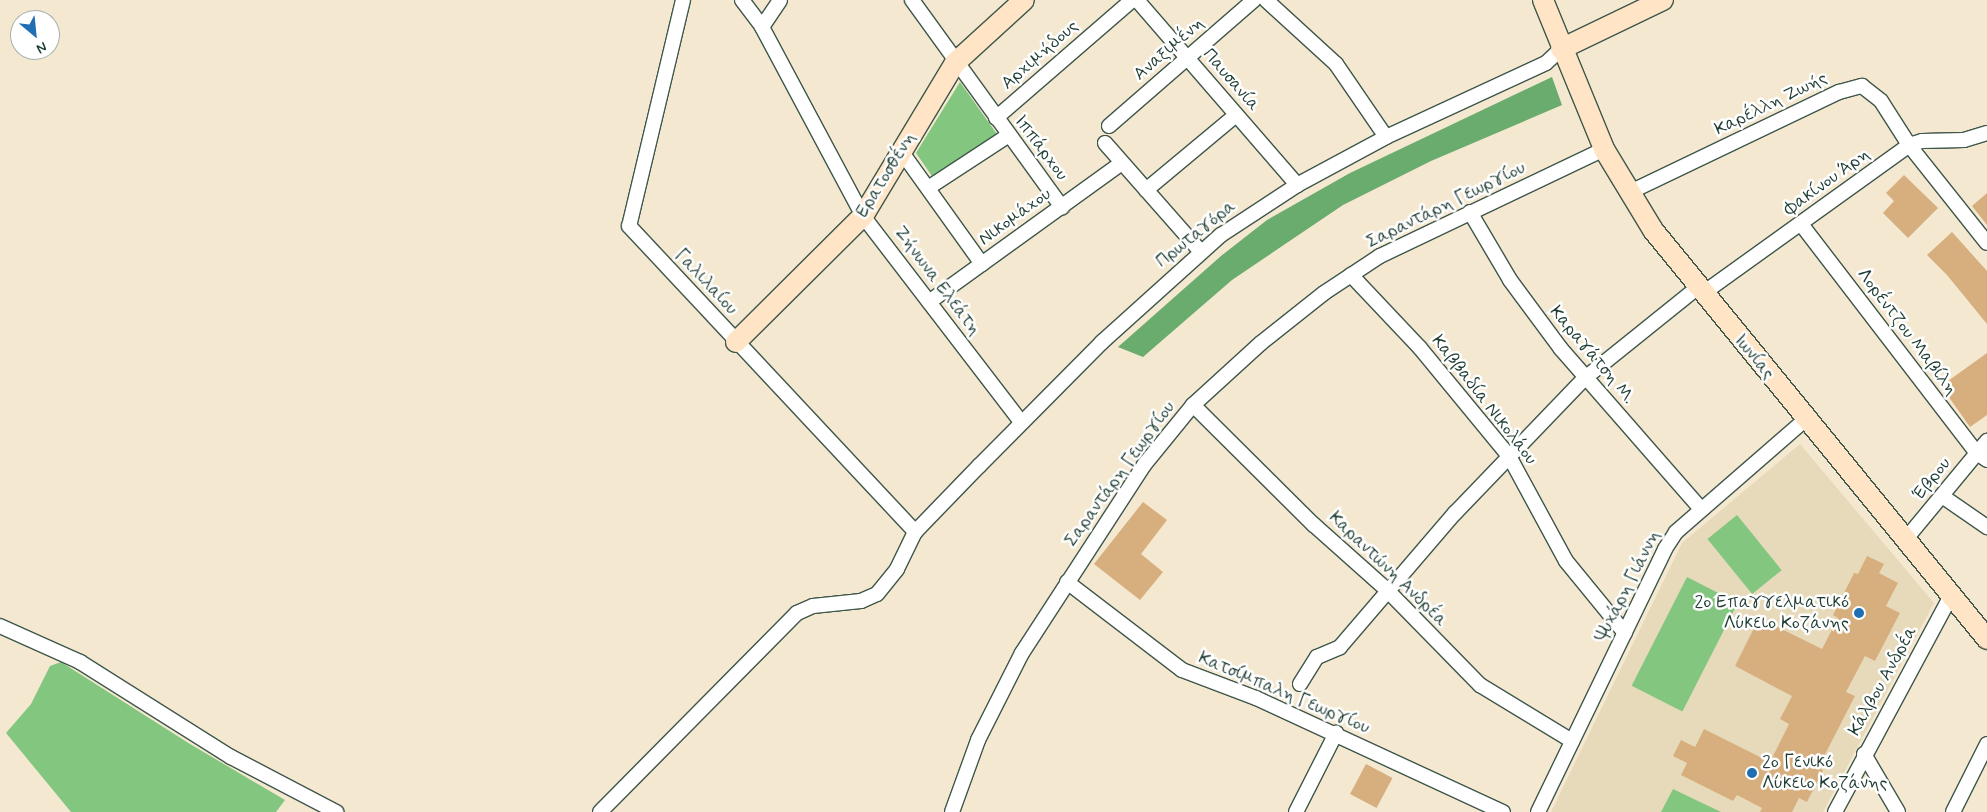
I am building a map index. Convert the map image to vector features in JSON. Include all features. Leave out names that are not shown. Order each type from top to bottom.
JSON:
[{"type":"main road","name":"Ερατοσθένη","points":[[736,342],[864,216],[901,151],[956,63],[1024,0]]},
{"type":"main road","name":"Ιωνίας","points":[[1530,0],[1545,29],[1561,49]]},
{"type":"main road","name":"Ιωνίας","points":[[1543,0],[1558,33],[1561,49],[1601,144],[1628,193],[1700,291],[1987,639]]},
{"type":"main road","points":[[1561,49],[1663,0]]},
{"type":"street","name":"Γαλιλαίου","points":[[683,0],[629,226],[916,532]]},
{"type":"street","name":"Ζήνωνα Ελεάτη","points":[[742,0],[762,27],[864,216],[1021,422]]},
{"type":"street","points":[[762,27],[780,0]]},
{"type":"street","name":"Ιππάρχου","points":[[912,0],[1062,207]]},
{"type":"street","name":"Αρχιμήδους","points":[[996,118],[1132,0]]},
{"type":"street","name":"Παυσανία","points":[[1137,0],[1297,186]]},
{"type":"street","name":"Αναξιμένη","points":[[1109,126],[1254,0]]},
{"type":"street","points":[[1266,0],[1336,64],[1386,137]]},
{"type":"street","name":"Πρωταγόρα","points":[[600,812],[797,613],[813,606],[861,601],[877,594],[897,569],[916,532],[1021,422],[1102,342],[1200,252],[1244,218],[1297,186],[1386,137],[1546,63],[1561,49]]},
{"type":"street","name":"Καρέλλη Ζωής","points":[[1628,193],[1853,86],[1862,86],[1872,92],[1909,145],[1987,243]]},
{"type":"street","points":[[1146,190],[1236,115]]},
{"type":"street","name":"Φακίνου Άρη","points":[[1300,684],[1317,657],[1340,647],[1387,590],[1509,456],[1585,378],[1700,291],[1801,224],[1909,145],[1922,141],[1964,140],[1987,133]]},
{"type":"street","points":[[928,188],[1009,136]]},
{"type":"street","points":[[1105,143],[1200,252]]},
{"type":"street","name":"Σαραντάρη Γεωργίου","points":[[952,812],[967,764],[995,704],[1067,582],[1144,465],[1193,405],[1261,343],[1351,275],[1415,237],[1470,212],[1601,144]]},
{"type":"street","points":[[901,151],[982,264]]},
{"type":"street","name":"Νικομάχου","points":[[929,302],[1122,163]]},
{"type":"street","name":"Καραγάτση Μ.","points":[[1470,212],[1530,310],[1585,378],[1702,509]]},
{"type":"street","name":"Λορέντζου Μαβίλη","points":[[1801,224],[1982,457]]},
{"type":"street","name":"Καββαδία Νικολάου","points":[[1351,275],[1420,348],[1509,456],[1566,561],[1625,633]]},
{"type":"street","name":"Καραντώνη Ανδρέα","points":[[1193,405],[1314,525],[1387,590],[1480,685],[1572,742]]},
{"type":"street","name":"Ψυχάρη Γιάννη","points":[[1538,812],[1665,549],[1676,532],[1806,419]]},
{"type":"street","name":"Έβρου","points":[[1905,540],[1942,496],[1982,457],[1987,441]]},
{"type":"street","points":[[1942,496],[1987,527]]},
{"type":"street","name":"Κατσίμπαλη Γεωργίου","points":[[1067,582],[1182,670],[1336,733],[1503,812]]},
{"type":"street","name":"Κάλβου Ανδρέα","points":[[1835,812],[1864,754],[1951,596]]},
{"type":"street","points":[[0,626],[80,662],[231,757],[336,812]]},
{"type":"street","points":[[1296,812],[1336,733]]},
{"type":"street","points":[[1953,812],[1987,744]]},
{"type":"street","points":[[1864,754],[1898,812]]},
{"type":"shaded area","points":[[1800,444],[1934,603],[1823,812],[1551,812],[1682,543]]},
{"type":"green space","points":[[1552,77],[1562,105],[1431,161],[1343,205],[1232,280],[1143,357],[1118,347],[1221,256],[1267,220],[1350,173]]},
{"type":"green space","points":[[960,82],[999,137],[934,179],[916,153]]},
{"type":"green space","points":[[1737,515],[1782,570],[1752,594],[1707,539]]},
{"type":"green space","points":[[1687,577],[1738,603],[1682,712],[1632,686]]},
{"type":"green space","points":[[61,662],[190,744],[285,800],[276,812],[71,812],[6,733],[31,704],[50,666]]},
{"type":"green space","points":[[1673,789],[1721,812],[1661,812]]},
{"type":"building","points":[[1904,175],[1938,208],[1908,238],[1883,213],[1894,201],[1886,193]]},
{"type":"building","points":[[1987,193],[1987,225],[1972,206]]},
{"type":"building","points":[[1952,232],[1987,271],[1987,324],[1947,275],[1927,255]]},
{"type":"building","points":[[1987,353],[1987,415],[1970,427],[1941,386]]},
{"type":"building","points":[[1143,502],[1167,520],[1141,554],[1163,572],[1140,600],[1094,564]]},
{"type":"building","points":[[1867,556],[1884,564],[1879,573],[1898,583],[1886,606],[1900,613],[1875,661],[1865,656],[1846,692],[1855,696],[1818,768],[1823,770],[1807,802],[1799,798],[1792,812],[1760,812],[1762,808],[1737,795],[1733,801],[1681,775],[1687,763],[1673,756],[1681,740],[1695,747],[1704,729],[1770,762],[1789,724],[1780,719],[1792,696],[1735,666],[1759,618],[1822,649],[1838,618],[1833,615],[1854,573],[1858,574]]},
{"type":"building","points":[[1366,764],[1392,778],[1377,808],[1350,794]]},
{"type":"place","name":"2ο Επαγγελματικό Λύκειο Κοζάνης","points":[[1859,613]]},
{"type":"place","name":"2ο Γενικό Λύκειο Κοζάνης","points":[[1752,773]]}]
